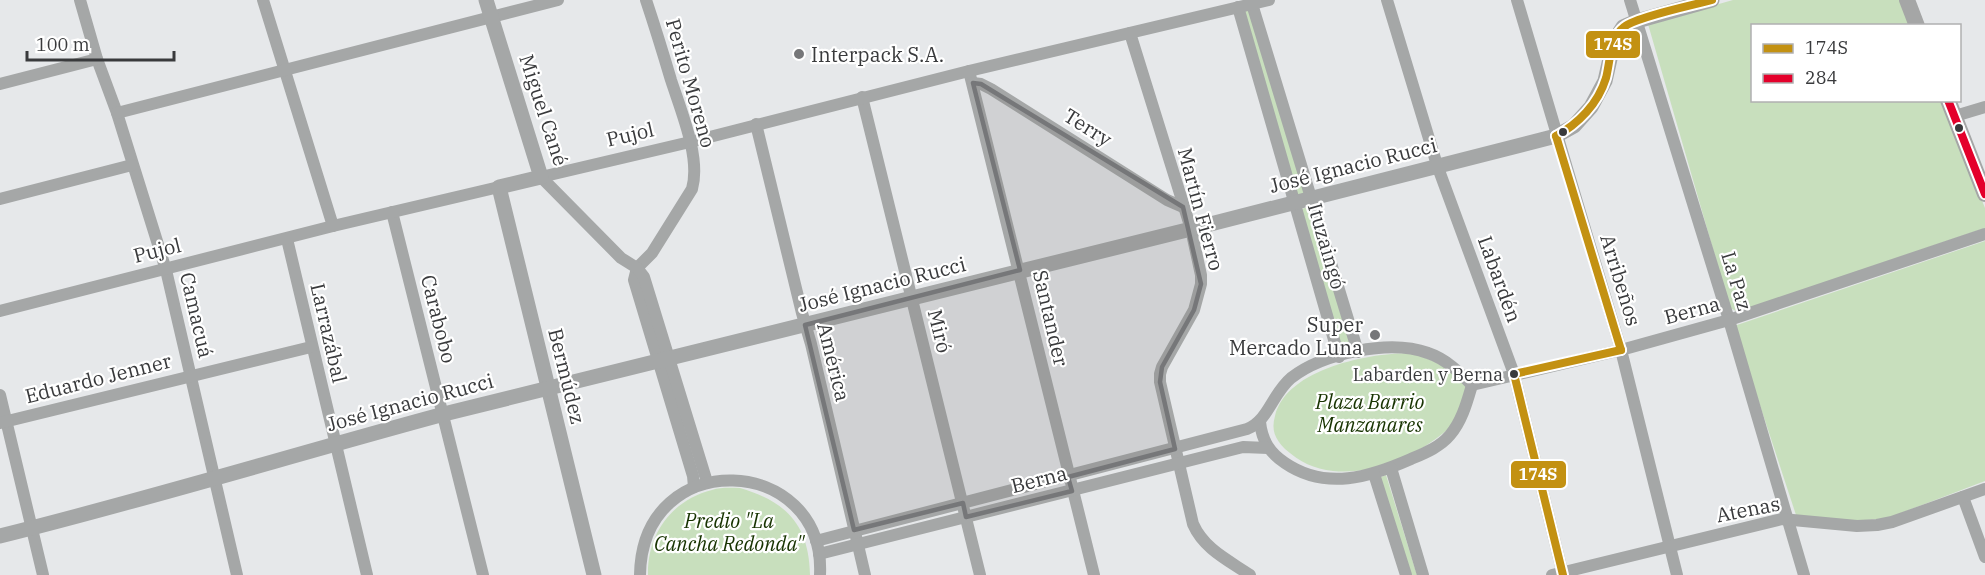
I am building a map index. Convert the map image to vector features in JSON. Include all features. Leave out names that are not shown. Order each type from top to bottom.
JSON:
[{"type":"main road","points":[[1907,0],[1916,24]]},
{"type":"main road","points":[[1951,108],[1985,194]]},
{"type":"street","name":"Camacuá","points":[[80,0],[166,270],[237,575]]},
{"type":"street","points":[[263,0],[333,226]]},
{"type":"street","name":"Miguel Cané","points":[[486,0],[541,177],[621,258],[637,268]]},
{"type":"street","points":[[117,112],[558,0]]},
{"type":"street","name":"Perito Moreno","points":[[637,268],[652,253],[692,189],[694,169],[690,142],[646,0]]},
{"type":"street","name":"Pujol","points":[[0,311],[333,226],[690,142],[862,97],[1269,0]]},
{"type":"street","name":"Labardén","points":[[1388,0],[1437,165],[1514,374],[1559,574]]},
{"type":"street","name":"Arribeños","points":[[1517,0],[1621,350],[1677,575]]},
{"type":"street","name":"La Paz","points":[[1630,0],[1729,320],[1804,575]]},
{"type":"street","name":"José Ignacio Rucci","points":[[0,536],[214,480],[335,443],[444,414],[1556,136],[1574,126],[1591,107],[1605,81],[1617,34],[1623,27],[1636,21],[1712,0]]},
{"type":"street","name":"Ituzaingó","points":[[1252,4],[1358,352]]},
{"type":"street","name":"Ituzaingó","points":[[1238,7],[1338,357]]},
{"type":"street","name":"Martín Fierro","points":[[1130,33],[1191,229],[1200,266],[1200,291],[1194,310],[1160,374],[1175,449],[1193,524],[1197,532],[1211,549],[1250,575]]},
{"type":"street","points":[[0,84],[97,59]]},
{"type":"street","name":"Santander","points":[[969,71],[1094,575]]},
{"type":"street","name":"Terry","points":[[973,83],[991,89],[1167,200],[1183,207]]},
{"type":"street","name":"Miró","points":[[862,97],[980,575]]},
{"type":"street","points":[[1951,108],[1985,107]]},
{"type":"street","name":"América","points":[[756,124],[865,575]]},
{"type":"street","points":[[0,199],[132,165]]},
{"type":"street","name":"Bermúdez","points":[[499,187],[594,575]]},
{"type":"street","name":"Carabobo","points":[[392,212],[483,575]]},
{"type":"street","name":"Berna","points":[[1472,385],[1621,350],[1729,320],[1985,234]]},
{"type":"street","name":"Larrazábal","points":[[287,239],[367,575]]},
{"type":"street","points":[[637,268],[634,280],[665,359],[707,482]]},
{"type":"street","points":[[1396,346],[1429,353],[1455,368],[1472,385],[1463,412],[1450,435],[1427,452],[1374,474],[1344,479],[1315,477],[1293,468],[1268,448],[1263,440],[1260,422],[1278,393],[1292,378],[1320,363],[1358,352],[1396,346]]},
{"type":"street","name":"Eduardo Jenner","points":[[3,422],[311,347]]},
{"type":"street","points":[[665,359],[694,487]]},
{"type":"street","points":[[0,395],[3,422],[44,575]]},
{"type":"street","name":"Berna","points":[[816,541],[1175,449],[1246,429],[1260,422]]},
{"type":"street","name":"Berna","points":[[819,554],[1243,447],[1268,448]]},
{"type":"street","points":[[1391,468],[1423,575]]},
{"type":"street","points":[[1374,474],[1406,575]]},
{"type":"street","points":[[639,575],[642,548],[653,523],[671,502],[694,487],[707,482],[734,479],[748,481],[773,490],[799,511],[816,541],[820,575]]},
{"type":"street","name":"Atenas","points":[[1559,574],[1670,545],[1787,519],[1857,526],[1877,525],[1892,522],[1985,489]]},
{"type":"street","points":[[1964,497],[1985,557]]},
{"type":"highlighted area","points":[[973,83],[981,84],[1183,207],[1201,284],[1194,310],[1162,367],[1160,382],[1175,449],[1068,477],[1072,491],[966,517],[963,503],[854,530],[805,325],[1020,270]]},
{"type":"green space","points":[[1733,0],[1901,0],[1911,24],[1751,24],[1751,102],[1942,102],[1985,208],[1985,228],[1738,312],[1730,308],[1648,24]]},
{"type":"green space","points":[[1250,9],[1305,194],[1297,196],[1242,11]]},
{"type":"green space","points":[[1310,206],[1352,350],[1341,353],[1299,210]]},
{"type":"green space","points":[[1985,241],[1985,481],[1888,518],[1855,521],[1796,515],[1734,326]]},
{"type":"green space","name":"Plaza Barrio Manzanares","points":[[1411,353],[1449,369],[1461,380],[1466,392],[1465,399],[1451,426],[1422,448],[1379,467],[1333,471],[1320,469],[1302,461],[1279,442],[1274,430],[1275,416],[1283,400],[1296,386],[1312,375],[1353,360]]},
{"type":"green space","points":[[1386,475],[1417,575],[1410,575],[1379,478]]},
{"type":"green space","name":"Predio \"La Cancha Redonda\"","points":[[740,488],[771,500],[792,518],[805,542],[810,575],[648,575],[652,546],[657,533],[674,510],[698,495],[712,490]]},
{"type":"transit line","name":"174S","points":[[1556,136],[1572,126],[1598,96],[1606,78],[1611,51],[1619,31],[1630,23],[1652,15],[1712,0]]},
{"type":"transit line","name":"284","points":[[1949,102],[1985,194]]},
{"type":"transit line","name":"174S","points":[[1556,136],[1621,350]]},
{"type":"transit line","name":"174S","points":[[1514,374],[1621,350]]},
{"type":"transit line","name":"174S","points":[[1514,374],[1563,575]]},
{"type":"place","name":"Interpack S.A.","points":[[799,54]]},
{"type":"place","name":"Super Mercado Luna","points":[[1375,335]]},
{"type":"place","name":"Labarden y Berna","points":[[1514,374]]}]
